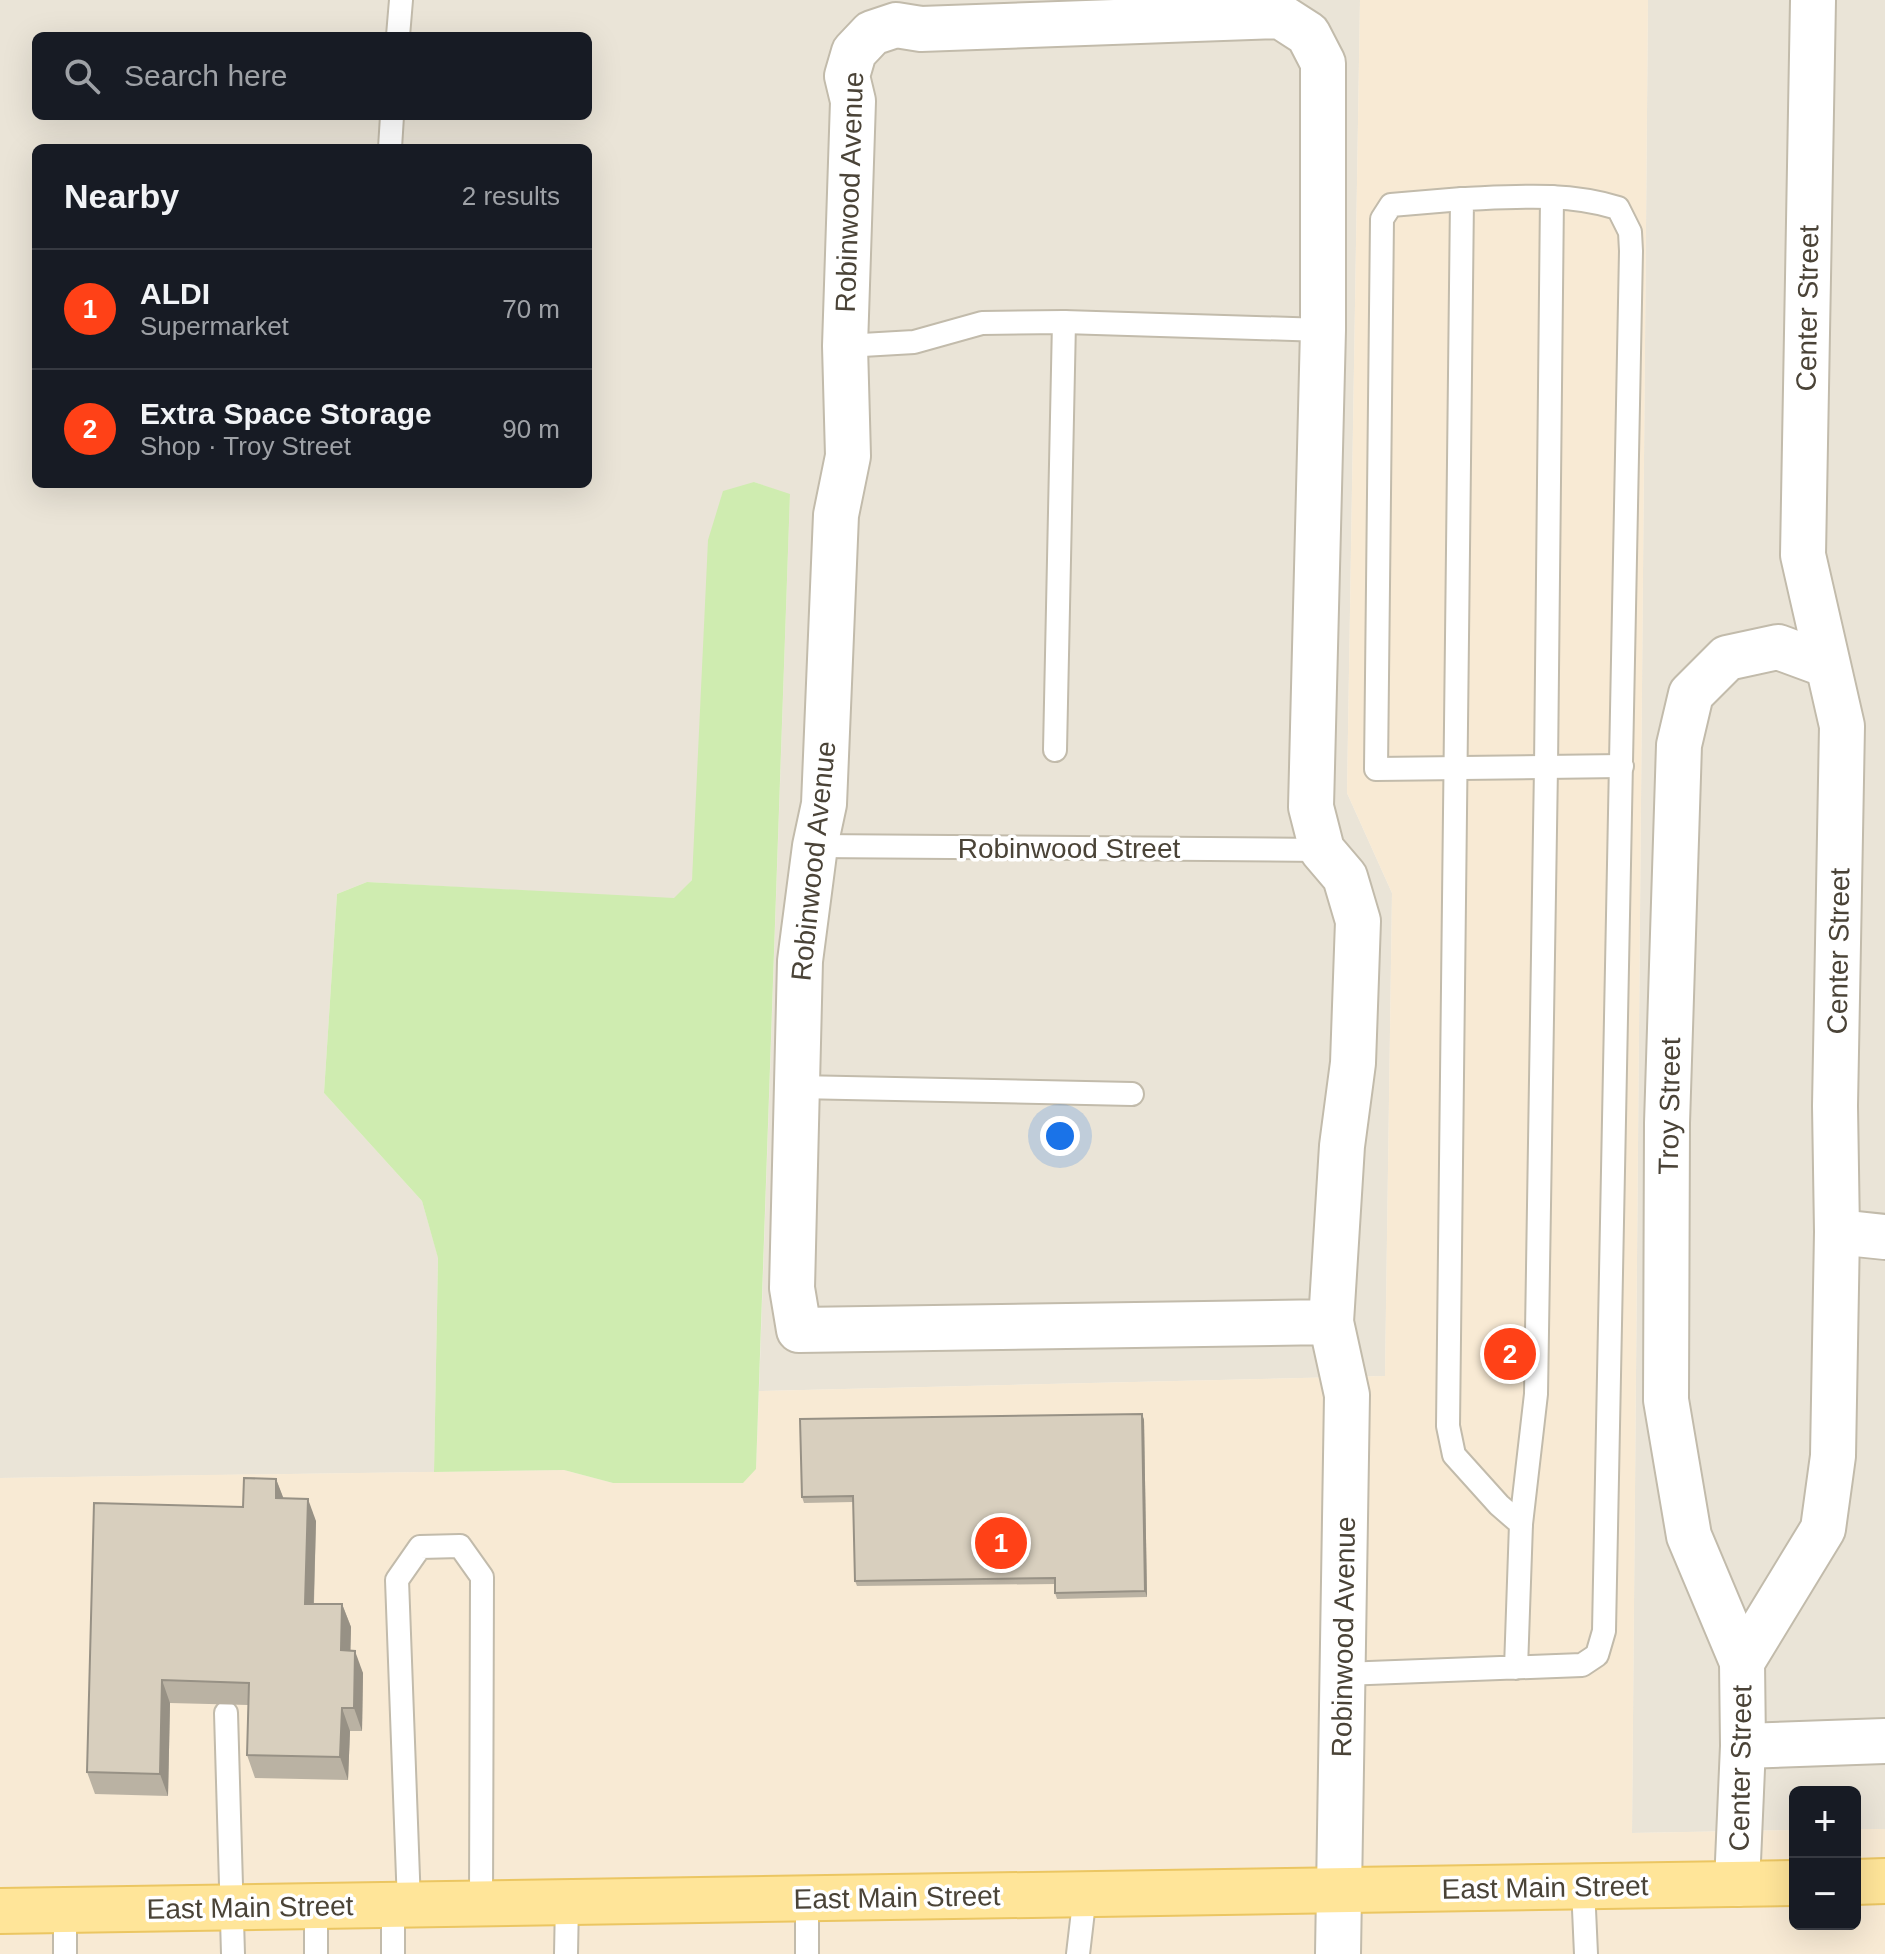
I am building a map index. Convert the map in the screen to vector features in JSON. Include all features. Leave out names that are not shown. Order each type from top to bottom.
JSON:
[{"type":"main road","points":[[1861,1882],[1885,1881]]},
{"type":"main road","name":"East Main Street","points":[[0,1911],[1789,1883]]},
{"type":"street","name":"Center Street","points":[[1737,1884],[1743,1746],[1742,1662],[1823,1529],[1833,1456],[1842,726],[1803,555],[1813,0]]},
{"type":"street","name":"Robinwood Avenue","points":[[1331,1322],[799,1330],[792,1288],[800,961],[815,846],[824,804],[836,515],[848,456],[845,346],[853,101],[847,76],[854,52],[872,33],[896,25],[921,29],[1280,16],[1308,34],[1323,63],[1323,330],[1311,807],[1322,850],[1345,877],[1358,921],[1353,1063],[1342,1146],[1331,1322],[1347,1395],[1338,1954]]},
{"type":"street","name":"Troy Street","points":[[1742,1662],[1689,1536],[1666,1400],[1667,1123],[1679,745],[1691,694],[1727,658],[1778,647],[1827,665]]},
{"type":"street","points":[[1837,1232],[1885,1237]]},
{"type":"street","points":[[1743,1746],[1885,1741]]},
{"type":"lane","points":[[398,32],[401,0]]},
{"type":"lane","points":[[390,144],[392,120]]},
{"type":"lane","points":[[1516,1668],[1521,1524],[1536,1394],[1552,197]]},
{"type":"lane","points":[[1343,1674],[1582,1665],[1597,1655],[1604,1631],[1622,766],[1630,232],[1618,208],[1594,201],[1552,197],[1462,199],[1391,205],[1382,219],[1376,769],[1622,766]]},
{"type":"lane","points":[[1462,199],[1448,1426],[1454,1455],[1499,1505],[1521,1524]]},
{"type":"lane","points":[[845,346],[914,342],[982,323],[1064,322],[1323,330]]},
{"type":"lane","points":[[1055,750],[1064,322]]},
{"type":"lane","name":"Robinwood Street","points":[[815,846],[1322,850]]},
{"type":"lane","points":[[797,1087],[1132,1094]]},
{"type":"lane","points":[[393,1954],[401,1904],[397,1580],[420,1547],[460,1546],[482,1577],[481,1903]]},
{"type":"lane","points":[[226,1713],[233,1954]]},
{"type":"lane","points":[[1583,1887],[1586,1954]]},
{"type":"lane","points":[[1078,1954],[1085,1894]]},
{"type":"lane","points":[[807,1898],[807,1954]]},
{"type":"lane","points":[[566,1954],[567,1902]]},
{"type":"lane","points":[[316,1905],[316,1954]]},
{"type":"lane","points":[[65,1910],[65,1954]]},
{"type":"shaded area","points":[[0,0],[1360,0],[1347,793],[1392,893],[1385,1376],[759,1391],[790,495],[754,482],[692,880],[674,899],[367,882],[337,894],[324,1093],[422,1201],[438,1257],[434,1472],[0,1478]]},
{"type":"shaded area","points":[[1360,0],[1648,0],[1632,1833],[1789,1830],[1789,1930],[1861,1930],[1861,1829],[1885,1829],[1885,1954],[0,1954],[0,1478],[564,1470],[613,1483],[756,1469],[759,1391],[1385,1376],[1392,893],[1347,793]]},
{"type":"shaded area","points":[[1648,0],[1885,0],[1885,1829],[1861,1829],[1861,1786],[1789,1786],[1789,1830],[1632,1833]]},
{"type":"green space","points":[[754,482],[790,494],[756,1469],[743,1483],[613,1483],[564,1470],[434,1472],[438,1258],[422,1201],[324,1093],[337,894],[367,882],[674,898],[692,880],[708,540],[723,491]]},
{"type":"building","points":[[1142,1414],[1145,1591],[1055,1593],[1055,1578],[855,1581],[853,1496],[802,1497],[800,1419]]},
{"type":"building","points":[[244,1478],[276,1479],[276,1498],[308,1499],[305,1604],[342,1604],[341,1650],[355,1651],[354,1708],[342,1708],[340,1757],[247,1755],[249,1683],[162,1680],[160,1774],[87,1772],[94,1503],[243,1507]]},
{"type":"place","name":"Extra Space Storage","points":[[1510,1354]]},
{"type":"place","name":"ALDI","points":[[1001,1543]]}]
